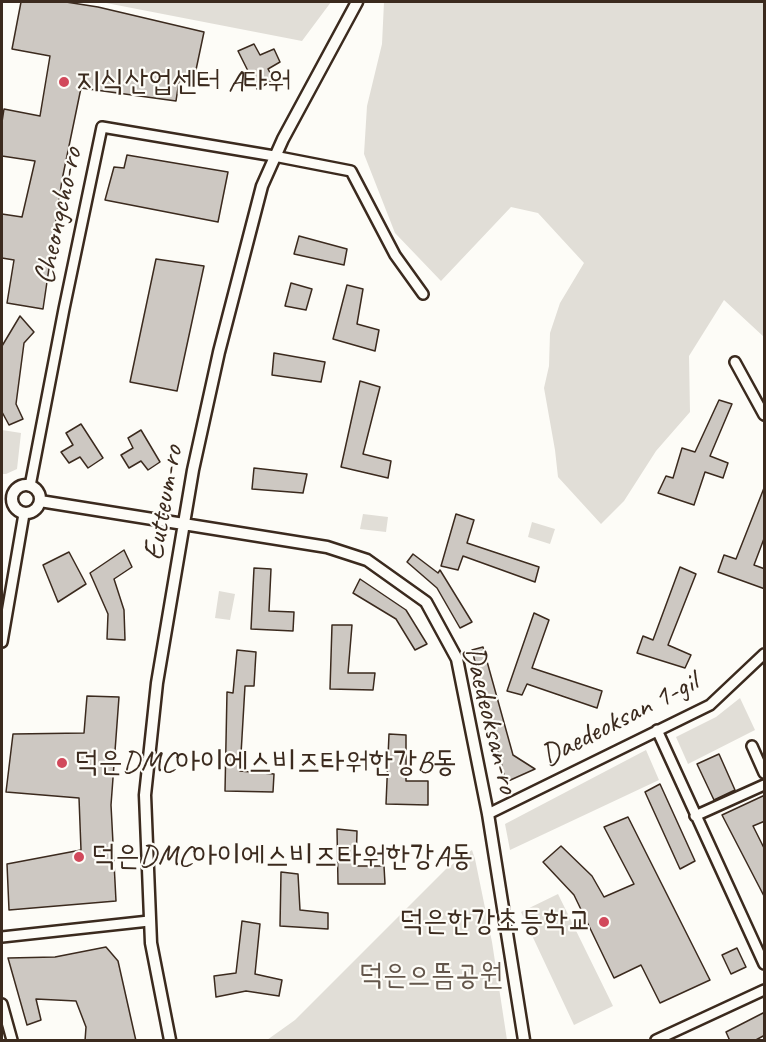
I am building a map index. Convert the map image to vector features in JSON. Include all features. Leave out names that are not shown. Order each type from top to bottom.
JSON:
[{"type":"street","name":"Eutteum-ro","points":[[170,1041],[150,943],[146,784],[157,683],[183,524],[219,352],[262,186],[274,156],[357,2]]},
{"type":"street","name":"Cheongcho-ro","points":[[30,486],[102,127],[274,156]]},
{"type":"street","points":[[274,156],[351,171],[395,255],[423,294]]},
{"type":"street","points":[[735,362],[765,415]]},
{"type":"street","points":[[30,486],[38,492],[40,501],[36,509],[24,514],[13,506],[7,496],[16,488],[30,486]]},
{"type":"street","name":"Daedeoksan-ro","points":[[40,501],[312,544],[341,551],[367,560],[426,602],[457,659],[488,814],[524,1041]]},
{"type":"street","points":[[2,642],[24,514]]},
{"type":"street","name":"Daedeoksan 1-gil","points":[[488,814],[710,705],[765,654]]},
{"type":"street","points":[[657,730],[765,964]]},
{"type":"street","points":[[752,746],[765,773]]},
{"type":"street","points":[[695,816],[765,784]]},
{"type":"street","points":[[2,937],[149,921]]},
{"type":"street","points":[[656,1041],[765,990]]},
{"type":"street","points":[[2,1004],[12,1041]]},
{"type":"green space","points":[[101,2],[331,2],[302,41]]},
{"type":"green space","points":[[384,2],[764,2],[764,337],[724,300],[689,356],[690,412],[656,451],[624,501],[601,524],[558,477],[544,388],[549,366],[550,333],[560,303],[584,263],[538,213],[511,207],[441,281],[395,233],[364,154],[367,106],[382,44]]},
{"type":"green space","points":[[2,430],[21,433],[17,469],[6,474],[2,474]]},
{"type":"green space","points":[[363,514],[388,517],[386,532],[360,529]]},
{"type":"green space","points":[[532,522],[555,529],[550,544],[528,537]]},
{"type":"green space","points":[[219,591],[235,594],[230,620],[215,618]]},
{"type":"green space","points":[[740,698],[755,730],[688,764],[676,737],[716,717]]},
{"type":"green space","points":[[646,750],[659,780],[510,850],[505,824]]},
{"type":"green space","name":"덕은으뜸공원","points":[[472,850],[492,942],[507,1040],[267,1040],[295,1020],[446,869]]},
{"type":"green space","points":[[558,894],[613,1006],[574,1025],[521,912]]},
{"type":"building","points":[[21,2],[66,2],[98,7],[204,32],[193,84],[179,81],[176,101],[81,88],[62,180],[43,309],[7,303],[14,260],[2,258],[2,214],[22,217],[35,161],[2,156],[4,109],[40,116],[50,56],[12,49]]},
{"type":"building","points":[[254,44],[260,55],[274,49],[280,62],[268,69],[274,80],[257,89],[238,51]]},
{"type":"building","points":[[127,155],[228,172],[218,222],[105,200],[114,167],[124,168]]},
{"type":"building","points":[[299,236],[347,249],[344,265],[294,254]]},
{"type":"building","points":[[156,259],[204,266],[177,391],[130,382]]},
{"type":"building","points":[[291,283],[312,289],[306,310],[285,306]]},
{"type":"building","points":[[347,285],[363,289],[357,324],[379,330],[375,351],[333,339]]},
{"type":"building","points":[[20,316],[34,332],[24,343],[16,404],[23,419],[9,425],[2,412],[2,346]]},
{"type":"building","points":[[274,353],[325,362],[321,382],[272,375]]},
{"type":"building","points":[[360,381],[380,387],[363,454],[391,461],[388,478],[341,467]]},
{"type":"building","points":[[719,400],[732,404],[710,456],[728,463],[723,478],[705,472],[694,505],[658,493],[666,476],[673,478],[682,448],[695,452]]},
{"type":"building","points":[[81,424],[103,458],[88,468],[80,457],[69,463],[61,452],[73,445],[66,433]]},
{"type":"building","points":[[141,430],[160,462],[148,470],[141,461],[129,468],[121,455],[133,448],[128,438]]},
{"type":"building","points":[[254,468],[307,474],[303,493],[252,489]]},
{"type":"building","points":[[764,488],[765,536],[754,565],[765,569],[765,589],[718,572],[724,555],[736,559]]},
{"type":"building","points":[[456,514],[474,520],[467,543],[539,567],[535,582],[463,556],[458,570],[441,566]]},
{"type":"building","points":[[124,550],[132,567],[114,579],[124,610],[125,640],[107,639],[108,614],[90,573]]},
{"type":"building","points":[[69,552],[86,584],[58,602],[43,565]]},
{"type":"building","points":[[413,554],[438,573],[440,570],[472,622],[460,628],[437,588],[407,562]]},
{"type":"building","points":[[680,567],[696,574],[668,645],[691,655],[685,668],[637,653],[643,636],[653,640]]},
{"type":"building","points":[[254,568],[271,569],[269,611],[294,612],[293,631],[251,629]]},
{"type":"building","points":[[360,579],[406,610],[427,644],[415,650],[396,619],[353,593]]},
{"type":"building","points":[[534,613],[549,620],[532,668],[602,691],[597,708],[527,684],[522,695],[507,691]]},
{"type":"building","points":[[332,625],[352,625],[348,673],[375,673],[373,690],[330,689]]},
{"type":"building","points":[[483,647],[513,755],[535,769],[506,782],[472,650]]},
{"type":"building","points":[[237,650],[256,652],[254,686],[245,686],[240,771],[274,774],[273,792],[225,791],[227,692],[233,693]]},
{"type":"building","points":[[87,696],[119,697],[111,805],[116,901],[9,910],[7,864],[81,850],[79,798],[6,792],[13,734],[84,733]]},
{"type":"building","points":[[389,734],[406,735],[406,781],[428,781],[428,805],[386,804]]},
{"type":"building","points":[[719,754],[735,790],[714,800],[697,764]]},
{"type":"building","points":[[660,784],[695,861],[680,869],[645,792]]},
{"type":"building","points":[[765,795],[765,821],[753,826],[765,850],[765,898],[722,815]]},
{"type":"building","points":[[628,817],[710,980],[660,1003],[641,965],[614,978],[574,895],[543,862],[561,846],[592,876],[604,897],[634,884],[604,827]]},
{"type":"building","points":[[337,829],[357,831],[356,866],[384,866],[385,884],[338,884]]},
{"type":"building","points":[[281,872],[298,874],[300,910],[328,913],[328,929],[280,926]]},
{"type":"building","points":[[242,921],[260,924],[255,974],[282,980],[279,996],[246,991],[216,997],[214,976],[236,973]]},
{"type":"building","points":[[106,947],[118,961],[136,1041],[85,1041],[86,1027],[76,1001],[36,999],[41,1020],[27,1025],[8,958],[55,957]]},
{"type":"building","points":[[737,948],[746,967],[731,974],[722,955]]},
{"type":"building","points":[[765,1012],[765,1035],[754,1041],[730,1041],[726,1032]]},
{"type":"place","name":"지식산업센터 A타워","points":[[64,82]]},
{"type":"place","name":"덕은DMC아이에스비즈타워한강B동","points":[[62,763]]},
{"type":"place","name":"덕은DMC아이에스비즈타워한강A동","points":[[79,857]]},
{"type":"place","name":"덕은한강초등학교","points":[[604,922]]}]
